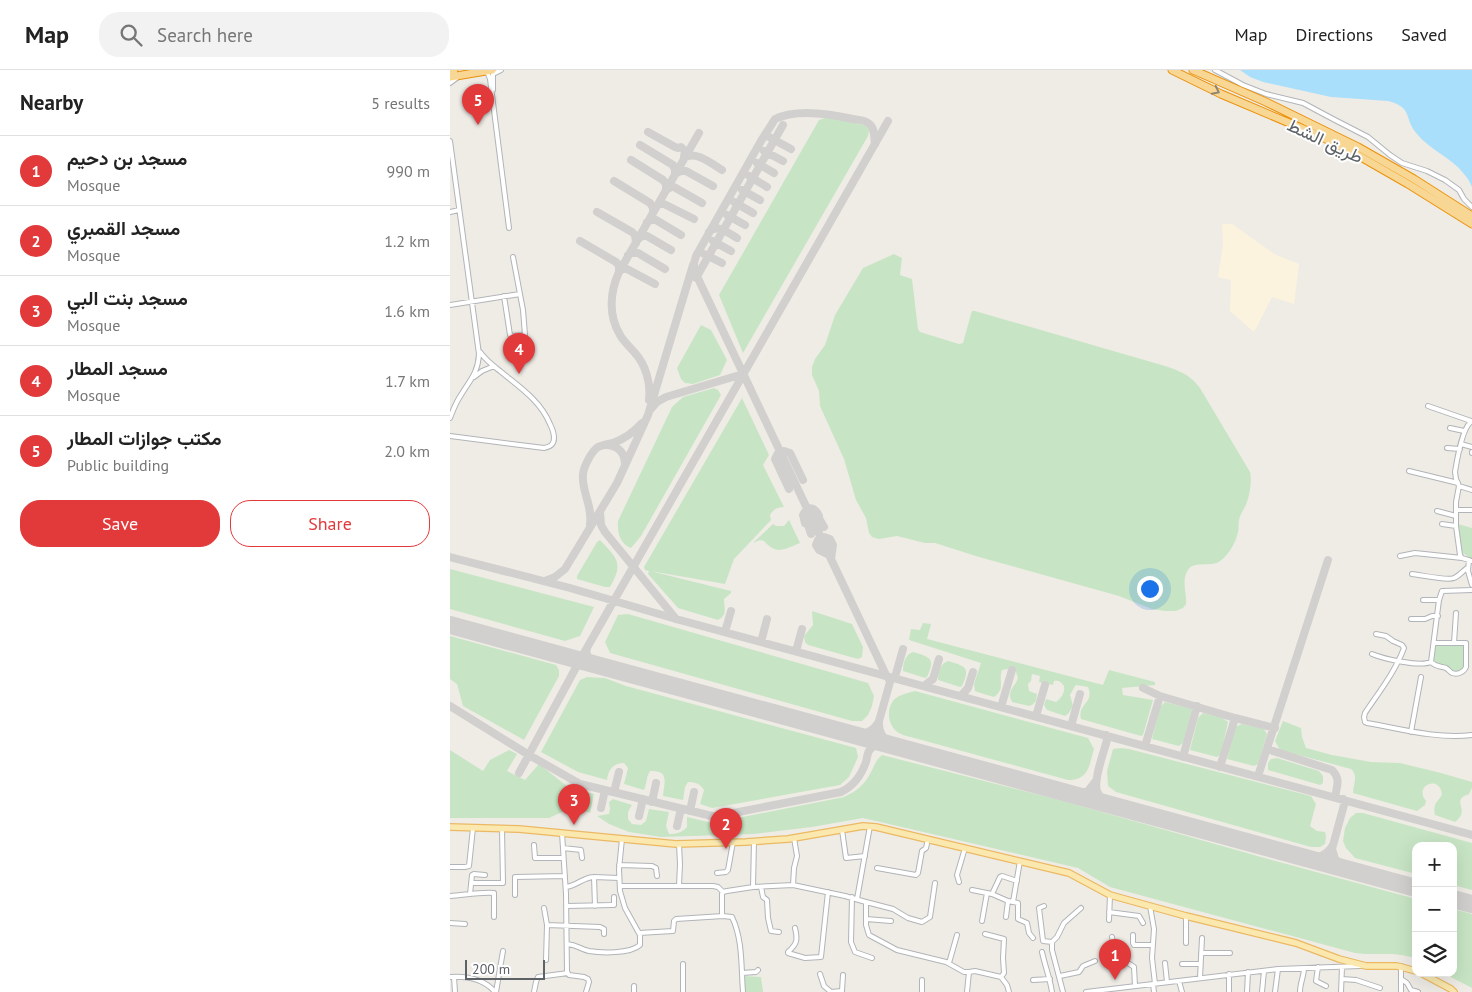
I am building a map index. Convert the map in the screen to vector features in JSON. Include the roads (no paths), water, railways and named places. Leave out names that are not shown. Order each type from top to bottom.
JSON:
[{"type":"highway","name":"طريق الشط","points":[[1172,70],[1257,110],[1320,136],[1360,156],[1472,224]]},
{"type":"highway","name":"طريق الشط","points":[[1193,70],[1266,102],[1376,156],[1472,216]]},
{"type":"highway","points":[[450,77],[488,71]]},
{"type":"highway","points":[[1257,110],[1266,108],[1266,102]]},
{"type":"main road","points":[[450,827],[562,833],[679,844],[794,838],[870,826],[1073,875],[1110,895],[1296,943],[1366,966],[1401,966],[1412,970]]},
{"type":"main road","points":[[1428,977],[1454,992]]},
{"type":"street","points":[[493,102],[493,74],[501,70]]},
{"type":"street","points":[[1215,70],[1243,86],[1303,103],[1368,137],[1402,163],[1427,171],[1445,180],[1459,190],[1472,207]]},
{"type":"street","points":[[488,71],[509,228]]},
{"type":"street","points":[[450,84],[460,76]]},
{"type":"street","points":[[450,141],[479,350],[478,363],[473,379]]},
{"type":"street","points":[[450,186],[456,185]]},
{"type":"street","points":[[450,212],[459,210]]},
{"type":"street","points":[[504,296],[511,336],[524,335],[520,294],[513,257]]},
{"type":"street","points":[[450,305],[520,294]]},
{"type":"street","points":[[450,436],[544,448],[553,444],[554,438],[551,426],[541,407],[487,360],[479,350]]},
{"type":"street","points":[[478,363],[486,369]]},
{"type":"street","points":[[450,418],[458,400],[473,379],[486,369],[494,366]]},
{"type":"street","points":[[1428,406],[1471,421],[1464,430],[1455,472],[1458,485],[1456,526],[1462,558]]},
{"type":"street","points":[[1450,428],[1464,430]]},
{"type":"street","points":[[1447,448],[1472,447]]},
{"type":"street","points":[[1408,471],[1472,490]]},
{"type":"street","points":[[1456,510],[1472,510]]},
{"type":"street","points":[[1438,511],[1456,516]]},
{"type":"street","points":[[1442,524],[1456,526]]},
{"type":"street","points":[[1400,556],[1415,553],[1462,558],[1470,561],[1467,568],[1452,579],[1412,574]]},
{"type":"street","points":[[1467,568],[1472,585]]},
{"type":"street","points":[[1431,662],[1439,600],[1443,590],[1472,590]]},
{"type":"street","points":[[1423,600],[1439,600]]},
{"type":"street","points":[[1454,642],[1456,613]]},
{"type":"street","points":[[1411,619],[1425,619],[1433,615],[1438,616]]},
{"type":"street","points":[[1376,634],[1386,636],[1403,646],[1404,649],[1399,661],[1365,713],[1364,720],[1367,724],[1411,732],[1450,736],[1472,735]]},
{"type":"street","points":[[1431,662],[1435,666],[1446,668],[1453,673],[1464,672],[1466,667],[1465,642],[1434,643]]},
{"type":"street","points":[[1372,654],[1399,661],[1426,664],[1431,662]]},
{"type":"street","points":[[1411,732],[1421,677]]},
{"type":"street","points":[[870,826],[855,898],[851,944],[855,952],[872,958]]},
{"type":"street","points":[[450,867],[469,866],[472,828]]},
{"type":"street","points":[[471,883],[503,883],[502,829]]},
{"type":"street","points":[[842,830],[846,858],[864,856]]},
{"type":"street","points":[[562,833],[567,906],[568,973]]},
{"type":"street","points":[[793,885],[797,856],[794,838]]},
{"type":"street","points":[[567,944],[575,944],[591,952],[632,950],[640,946],[639,933],[625,908],[620,886],[619,865],[622,839]]},
{"type":"street","points":[[877,868],[916,875],[922,851],[926,848],[928,839]]},
{"type":"street","points":[[753,887],[754,841]]},
{"type":"street","points":[[717,873],[728,870],[733,842]]},
{"type":"street","points":[[678,886],[679,844]]},
{"type":"street","points":[[534,845],[535,858],[563,858]]},
{"type":"street","points":[[563,848],[580,850],[582,858]]},
{"type":"street","points":[[959,882],[957,875],[965,848]]},
{"type":"street","points":[[1014,902],[1020,861]]},
{"type":"street","points":[[619,865],[652,866],[656,868],[657,876]]},
{"type":"street","points":[[470,894],[471,877],[473,874],[485,875]]},
{"type":"street","points":[[515,895],[516,877],[564,876]]},
{"type":"street","points":[[566,887],[572,886],[588,877],[619,878]]},
{"type":"street","points":[[594,877],[595,906]]},
{"type":"street","points":[[982,921],[989,893],[1000,877],[1017,880]]},
{"type":"street","points":[[723,892],[753,887],[793,885],[855,898],[893,909],[908,918],[922,922],[930,917],[936,883]]},
{"type":"street","points":[[620,886],[713,886],[718,887],[723,892]]},
{"type":"street","points":[[761,887],[763,897],[767,900],[768,918],[772,930],[779,932]]},
{"type":"street","points":[[972,890],[989,893],[1019,904],[1018,919],[1026,923],[1029,933],[1033,938]]},
{"type":"street","points":[[723,892],[723,916]]},
{"type":"street","points":[[795,928],[797,941],[788,953],[810,958],[821,957],[828,892]]},
{"type":"street","points":[[450,896],[494,893],[494,918]]},
{"type":"street","points":[[1109,920],[1110,895]]},
{"type":"street","points":[[567,906],[613,905],[614,897]]},
{"type":"street","points":[[1006,917],[1008,901]]},
{"type":"street","points":[[866,902],[867,929],[870,936],[900,951],[949,963],[964,972],[974,971],[1001,977],[1007,985],[1009,992]]},
{"type":"street","points":[[1044,906],[1039,908],[1043,941],[1052,942]]},
{"type":"street","points":[[1150,906],[1154,929],[1152,958],[1154,992]]},
{"type":"street","points":[[544,908],[547,925],[546,960]]},
{"type":"street","points":[[1063,992],[1052,950],[1052,942],[1057,937],[1064,923],[1080,908]]},
{"type":"street","points":[[1109,912],[1139,916],[1143,923]]},
{"type":"street","points":[[639,933],[673,932],[676,919],[731,916],[741,948],[743,992]]},
{"type":"street","points":[[1186,916],[1186,943]]},
{"type":"street","points":[[866,919],[891,921]]},
{"type":"street","points":[[450,923],[465,924]]},
{"type":"street","points":[[547,925],[602,928],[604,929],[604,934]]},
{"type":"street","points":[[985,934],[1004,939],[1004,973],[1001,977]]},
{"type":"street","points":[[949,963],[957,935]]},
{"type":"street","points":[[1133,935],[1134,945],[1153,945]]},
{"type":"street","points":[[1112,936],[1122,959],[1134,966],[1135,986]]},
{"type":"street","points":[[1200,978],[1202,938]]},
{"type":"street","points":[[495,992],[503,951]]},
{"type":"street","points":[[1042,952],[1052,992]]},
{"type":"street","points":[[1201,953],[1230,953]]},
{"type":"street","points":[[1331,956],[1331,967]]},
{"type":"street","points":[[1060,976],[1079,972],[1083,966],[1094,961]]},
{"type":"street","points":[[1165,963],[1167,982]]},
{"type":"street","points":[[683,964],[683,992]]},
{"type":"street","points":[[1182,964],[1200,964]]},
{"type":"street","points":[[1086,992],[1278,969],[1366,966]]},
{"type":"street","points":[[1401,966],[1401,992]]},
{"type":"street","points":[[1318,967],[1316,981],[1326,986]]},
{"type":"street","points":[[1342,967],[1342,992]]},
{"type":"street","points":[[1300,992],[1304,968]]},
{"type":"street","points":[[1275,992],[1278,969]]},
{"type":"street","points":[[742,973],[756,972],[758,970]]},
{"type":"street","points":[[1262,992],[1264,971]]},
{"type":"street","points":[[967,992],[969,972]]},
{"type":"street","points":[[1247,992],[1248,972]]},
{"type":"street","points":[[534,992],[538,976],[568,973],[570,976],[587,978],[589,982],[586,992]]},
{"type":"street","points":[[820,974],[824,986],[831,992],[842,991],[843,975]]},
{"type":"street","points":[[1229,974],[1229,992]]},
{"type":"street","points":[[454,992],[452,977],[479,981],[495,992]]},
{"type":"street","points":[[1401,978],[1407,983],[1410,990],[1418,992]]},
{"type":"street","points":[[1033,980],[1050,979]]},
{"type":"street","points":[[1342,979],[1356,980],[1380,988]]},
{"type":"street","points":[[922,980],[922,992]]},
{"type":"street","points":[[1179,981],[1182,992]]},
{"type":"street","points":[[634,986],[634,992]]},
{"type":"water","points":[[1240,70],[1472,70],[1472,187],[1467,177],[1459,168],[1422,140],[1402,107],[1388,101],[1331,97],[1263,82],[1250,77]]},
{"type":"place","name":"مكتب جوازات المطار","points":[[478,125]]},
{"type":"place","name":"مسجد المطار","points":[[519,374]]},
{"type":"place","name":"مسجد بنت البي","points":[[574,825]]},
{"type":"place","name":"مسجد القمبري","points":[[726,849]]},
{"type":"place","name":"مسجد بن دحيم","points":[[1115,980]]}]
